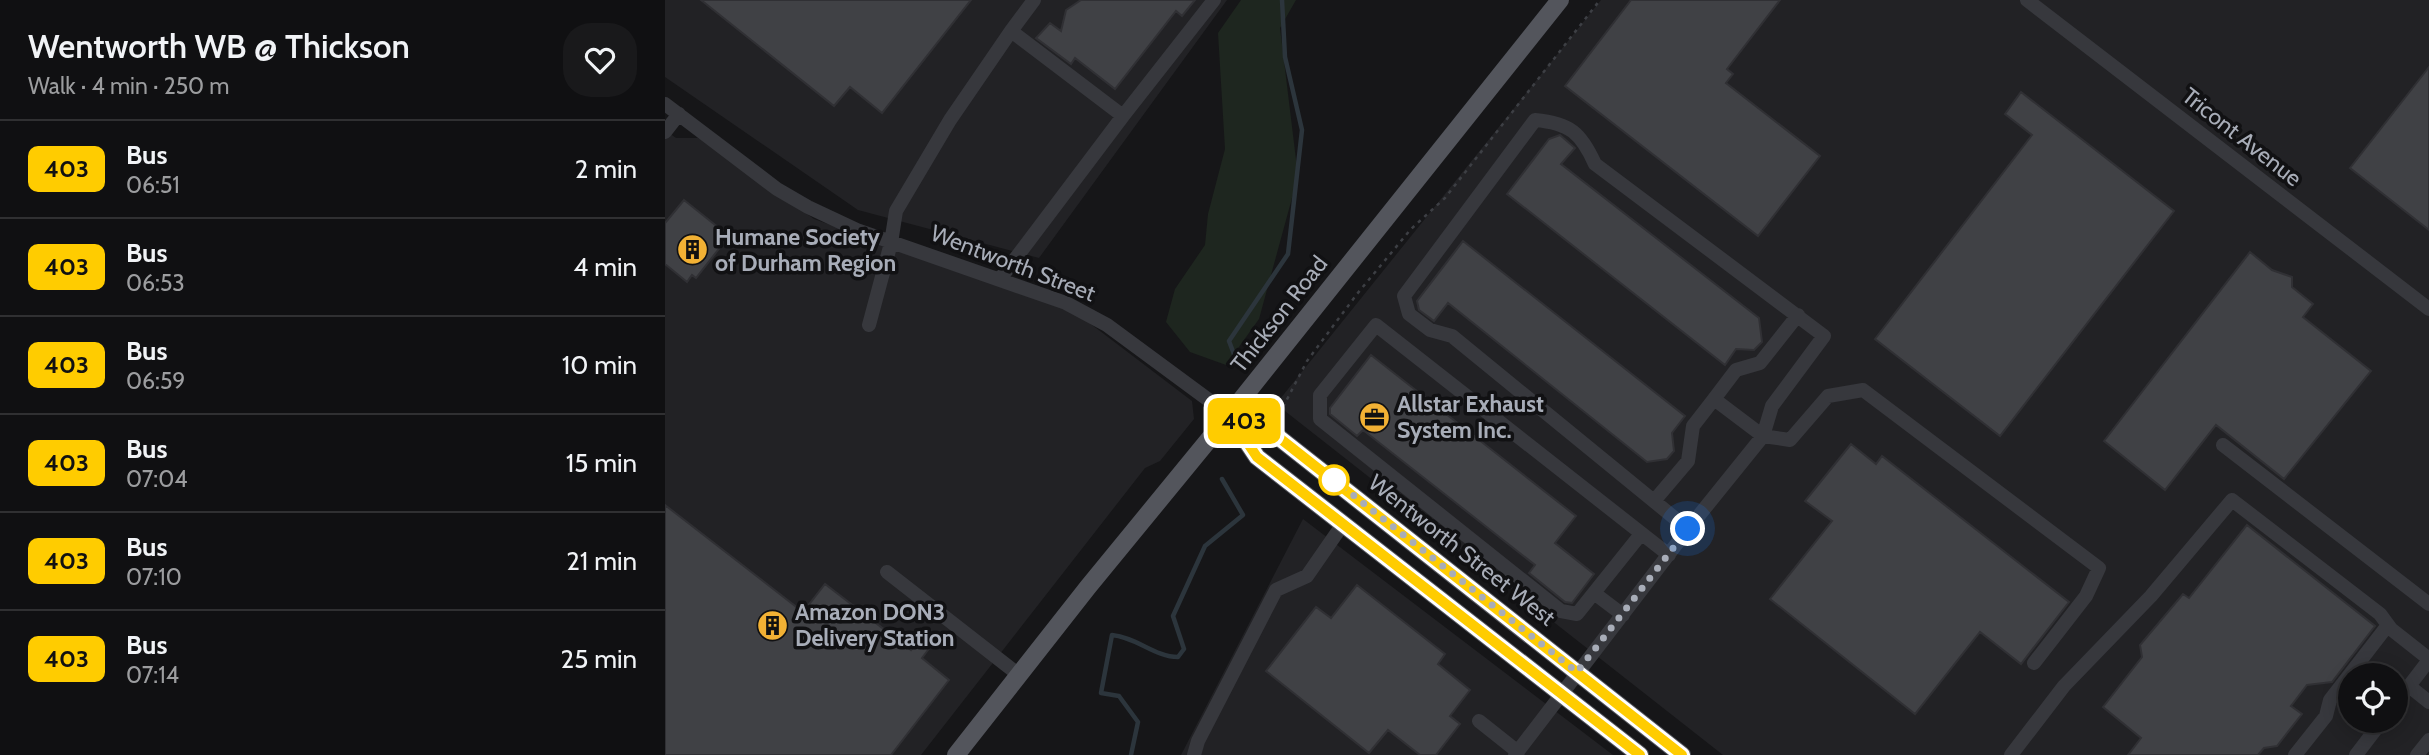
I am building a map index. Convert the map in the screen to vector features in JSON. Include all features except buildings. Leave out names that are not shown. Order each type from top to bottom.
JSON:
[{"type":"main road","name":"Thickson Road","points":[[956,755],[1560,0]]},
{"type":"main road","points":[[1229,415],[1257,457],[1640,755]]},
{"type":"main road","name":"Wentworth Street West","points":[[1229,415],[1273,433],[1682,755]]},
{"type":"street","points":[[869,325],[891,243],[896,211],[950,120],[1034,0]]},
{"type":"street","points":[[999,279],[1214,0]]},
{"type":"street","name":"Tricont Avenue","points":[[2027,0],[2429,309]]},
{"type":"street","points":[[1011,32],[1123,116]]},
{"type":"street","name":"Wentworth Street","points":[[665,104],[777,189],[839,222],[891,243],[1066,303],[1107,325],[1229,415]]},
{"type":"street","points":[[665,132],[679,114]]},
{"type":"street","points":[[1479,721],[1516,753],[1763,436],[1772,406],[1824,336],[1595,164],[1584,141],[1557,122],[1535,120],[1404,296],[1409,314],[1430,330],[1452,336],[1688,529]]},
{"type":"street","points":[[1654,501],[1688,461],[1693,426],[1736,370],[1760,363],[1798,315]]},
{"type":"street","points":[[1641,534],[1577,614],[1561,611],[1320,419],[1320,394],[1376,325],[1669,555]]},
{"type":"street","points":[[1714,400],[1763,436],[1790,440],[1828,396],[1863,390],[2099,568],[2086,596],[2034,663]]},
{"type":"street","points":[[2223,445],[2429,604]]},
{"type":"street","points":[[2011,755],[2064,686],[2151,596],[2232,500],[2380,614],[2388,625],[2429,659],[2409,687],[2429,702]]},
{"type":"street","points":[[1194,755],[1198,741],[1276,590],[1307,576],[1343,524]]},
{"type":"street","points":[[887,572],[1019,674]]},
{"type":"street","points":[[1594,593],[1623,615]]},
{"type":"street","points":[[2295,755],[2326,716],[2330,700],[2388,625]]},
{"type":"street","points":[[2355,755],[2372,733]]},
{"type":"street","points":[[2417,755],[2429,740]]},
{"type":"path","points":[[1283,407],[1307,361],[1357,294],[1411,229],[1445,198],[1600,0]]},
{"type":"shaded area","points":[[665,0],[1227,0],[1039,258],[858,210],[665,77]]},
{"type":"shaded area","points":[[1241,0],[1296,0],[1280,28],[1298,176],[1259,319],[1226,365],[1190,352],[1166,322],[1175,289],[1205,245],[1208,214],[1225,149],[1218,33]]},
{"type":"shaded area","points":[[1601,0],[2429,0],[2429,755],[1723,755],[1276,404]]},
{"type":"shaded area","points":[[665,130],[676,138],[698,138],[712,144],[814,219],[1075,312],[1192,401],[1194,419],[1160,461],[1145,468],[921,755],[665,755]]},
{"type":"shaded area","points":[[1303,519],[1613,755],[1181,755]]},
{"type":"waterway","points":[[1235,357],[1229,341],[1288,254],[1302,130],[1285,57],[1282,0]]},
{"type":"waterway","points":[[1131,755],[1138,722],[1119,696],[1101,693],[1112,635],[1170,656],[1178,657],[1184,649],[1173,616],[1205,546],[1243,515],[1222,479]]},
{"type":"bus line","name":"403","points":[[1640,755],[1257,457],[1229,415],[1273,433],[1682,755]]},
{"type":"place","name":"Humane Society of Durham Region","points":[[692,250]]},
{"type":"place","name":"Allstar Exhaust System Inc.","points":[[1374,417]]},
{"type":"place","name":"Amazon DON3 Delivery Station","points":[[772,625]]},
{"type":"route","points":[[1334,480],[1577,672],[1688,529]]}]
